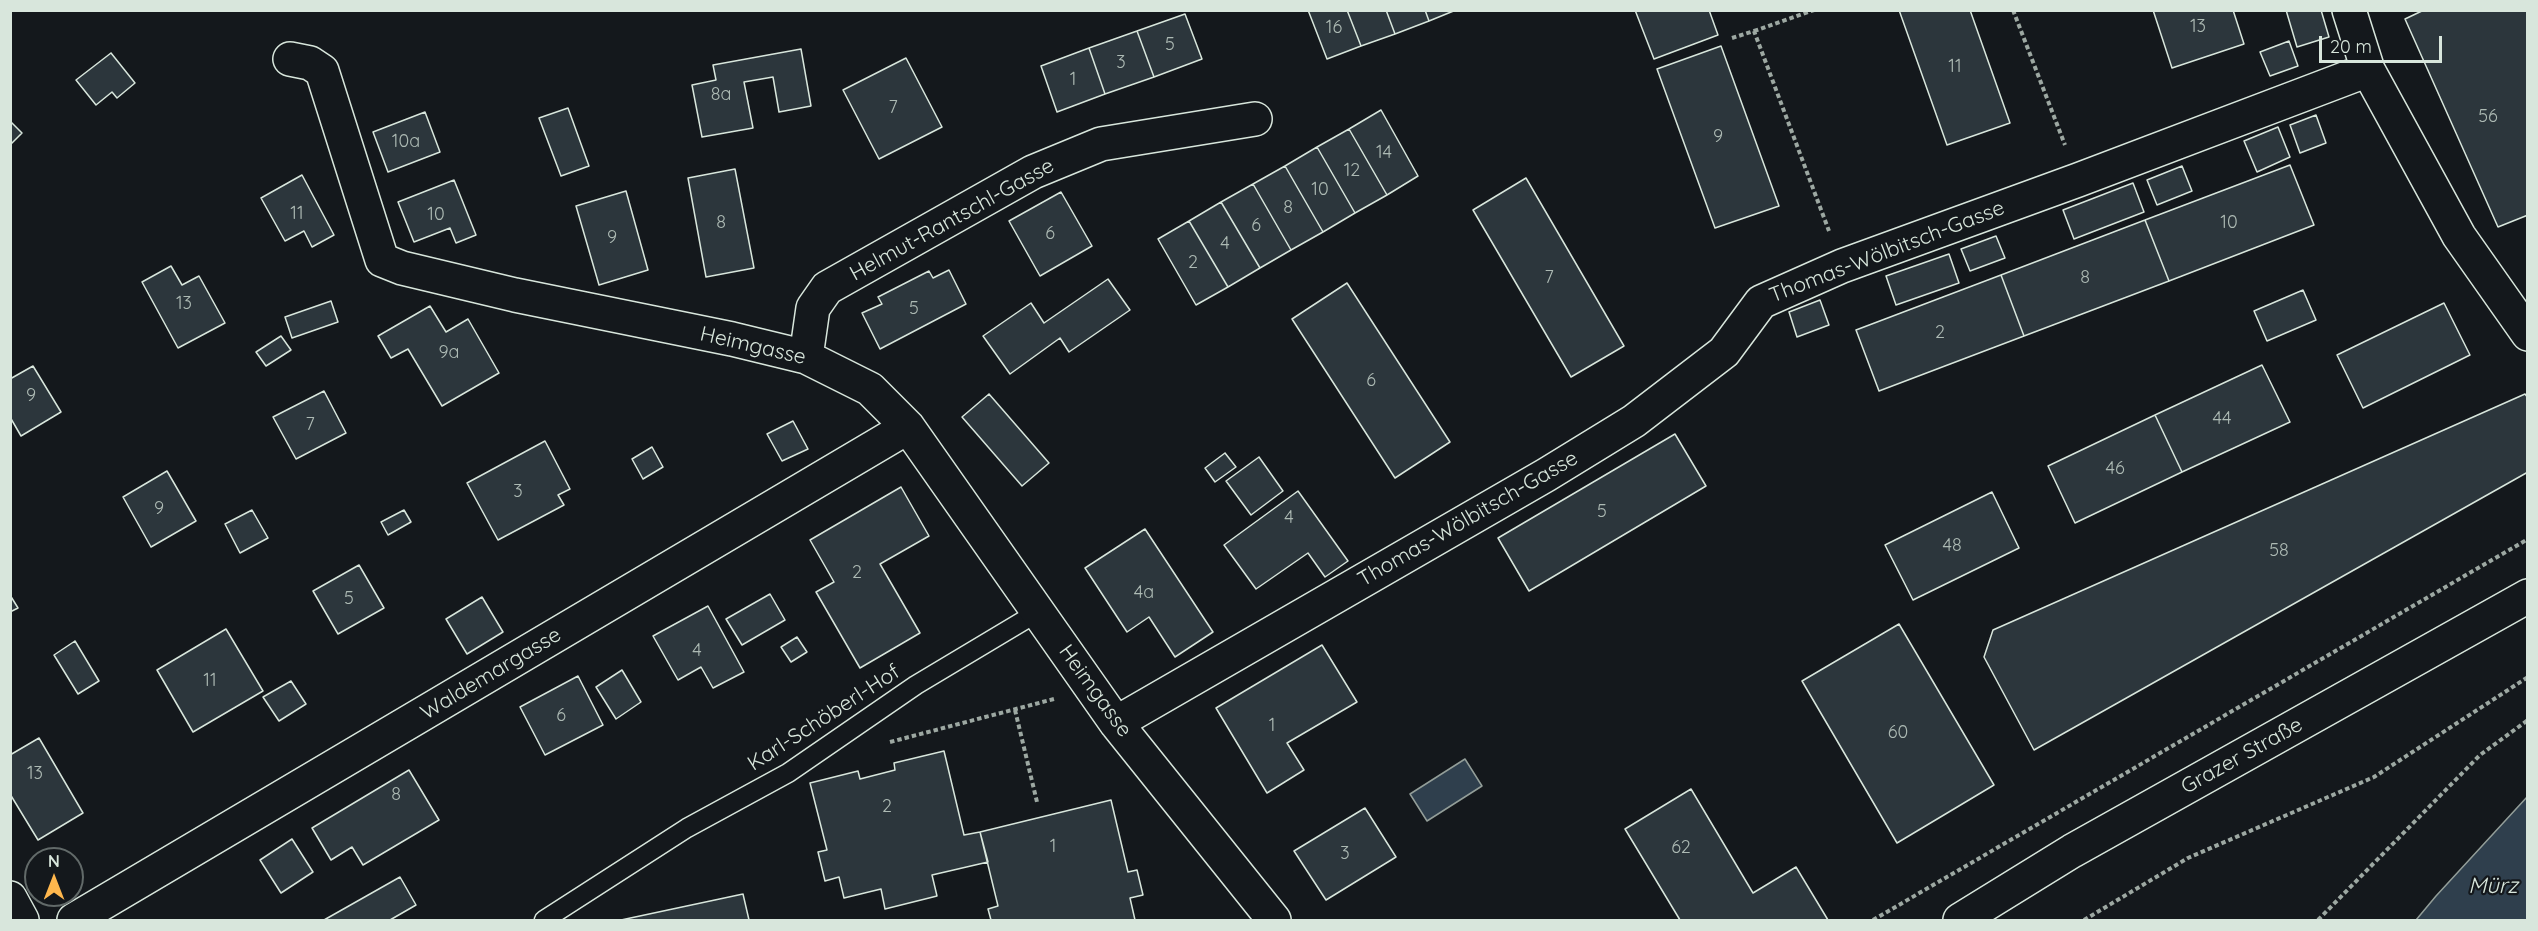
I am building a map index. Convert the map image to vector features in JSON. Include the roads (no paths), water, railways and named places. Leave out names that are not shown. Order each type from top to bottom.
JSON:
[{"type":"street","points":[[2349,10],[2368,70],[2459,236],[2528,334]]},
{"type":"street","name":"Heimgasse","points":[[290,59],[310,63],[322,71],[361,200],[382,260],[402,268],[515,296],[732,339],[806,357],[870,389],[908,428],[1116,723],[1274,921]]},
{"type":"street","name":"Thomas-Wölbitsch-Gasse","points":[[1116,723],[1536,481],[1625,427],[1724,352],[1761,302],[1842,266],[2078,180],[2368,70]]},
{"type":"street","name":"Helmut-Rantschl-Gasse","points":[[806,357],[813,308],[826,288],[1033,172],[1101,144],[1255,119]]},
{"type":"street","name":"Waldemargasse","points":[[74,921],[908,428]]},
{"type":"street","name":"Grazer Straße","points":[[1960,921],[2072,851],[2528,596]]},
{"type":"street","points":[[10,898],[22,921]]},
{"type":"lane","name":"Karl-Schöberl-Hof","points":[[544,921],[687,828],[788,773],[916,685],[1038,612]]},
{"type":"water","points":[[1465,759],[1482,786],[1427,821],[1410,794]]},
{"type":"water","name":"Mürz","points":[[2527,797],[2527,920],[2416,920],[2436,896]]}]
